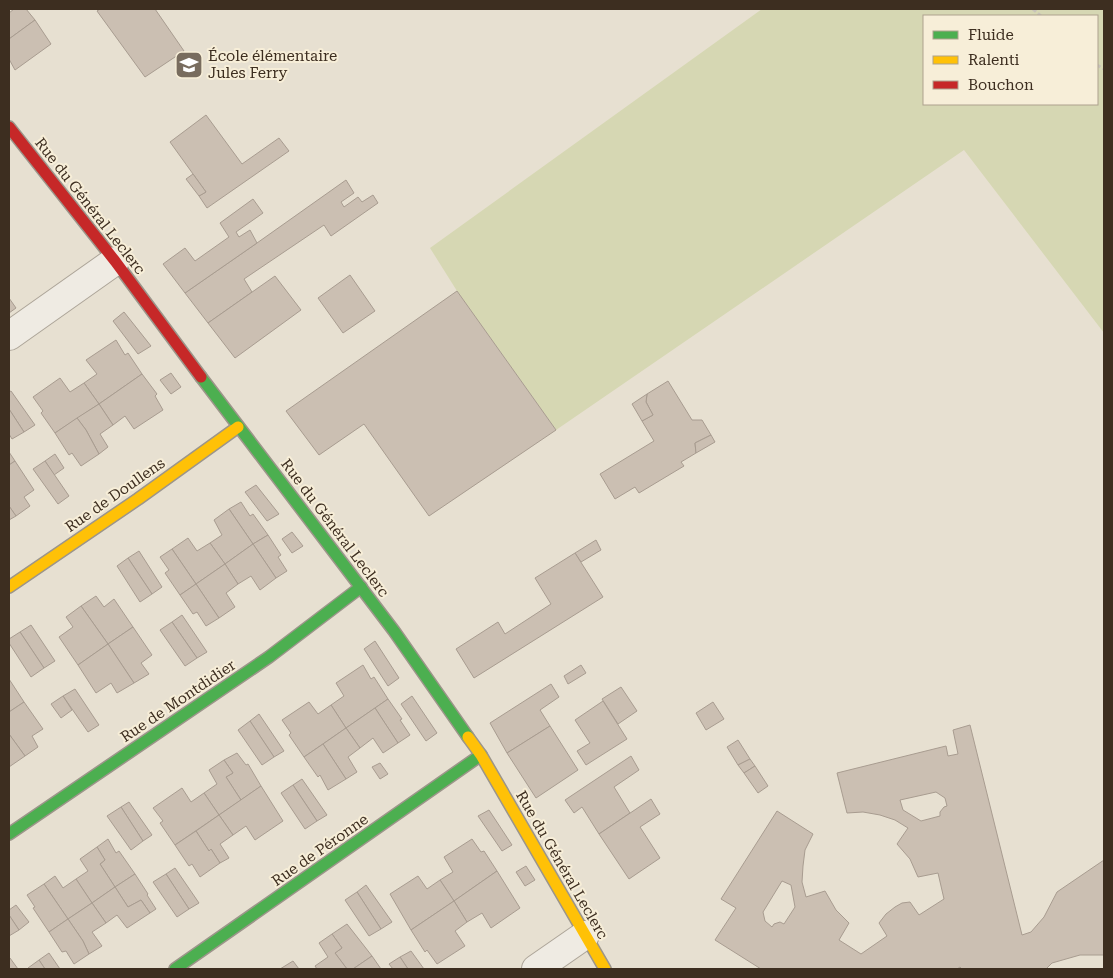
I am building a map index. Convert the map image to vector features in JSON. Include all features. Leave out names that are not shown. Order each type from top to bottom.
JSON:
[{"type":"street","name":"Rue du Général Leclerc","points":[[9,127],[115,261],[238,427],[394,631],[481,755],[605,969]]},
{"type":"street","points":[[9,336],[115,261]]},
{"type":"street","name":"Rue de Doullens","points":[[9,587],[138,499],[238,427]]},
{"type":"street","name":"Rue de Montdidier","points":[[9,834],[269,657],[361,587]]},
{"type":"street","name":"Rue de Péronne","points":[[175,969],[481,755]]},
{"type":"street","points":[[536,969],[585,934]]},
{"type":"green space","points":[[762,9],[1104,9],[1104,333],[964,150],[556,430],[457,291],[430,248]]},
{"type":"building","points":[[14,9],[26,9],[35,20],[9,39],[9,13]]},
{"type":"building","points":[[100,9],[155,9],[184,51],[145,77],[97,11]]},
{"type":"building","points":[[35,20],[51,44],[15,70],[9,59],[9,39]]},
{"type":"building","points":[[206,115],[242,164],[279,138],[289,151],[207,208],[199,196],[206,192],[170,142]]},
{"type":"building","points":[[193,174],[206,192],[199,196],[186,179]]},
{"type":"building","points":[[346,180],[354,193],[341,202],[344,207],[358,197],[362,202],[373,195],[378,203],[331,236],[324,225],[244,279],[252,292],[208,323],[185,293]]},
{"type":"building","points":[[253,199],[263,213],[236,232],[239,237],[250,230],[257,243],[185,293],[163,264],[185,248],[195,261],[229,237],[220,223]]},
{"type":"building","points":[[350,275],[375,311],[343,333],[318,298]]},
{"type":"building","points":[[275,276],[301,310],[235,358],[208,323]]},
{"type":"building","points":[[457,291],[556,430],[429,516],[364,424],[319,455],[286,411]]},
{"type":"building","points":[[9,298],[16,308],[9,313]]},
{"type":"building","points":[[124,312],[151,346],[138,354],[113,321]]},
{"type":"building","points":[[116,340],[125,355],[128,353],[142,374],[99,404],[84,383],[97,374],[86,360]]},
{"type":"building","points":[[171,373],[181,387],[171,394],[160,380]]},
{"type":"building","points":[[142,374],[157,394],[155,396],[163,410],[134,429],[125,416],[113,425],[99,404]]},
{"type":"building","points":[[60,378],[70,392],[84,383],[99,404],[55,433],[41,413],[43,411],[33,397]]},
{"type":"building","points":[[668,381],[692,420],[702,420],[711,435],[695,443],[696,453],[681,462],[684,466],[639,493],[635,487],[615,499],[600,474],[654,441],[642,421],[653,415],[646,402],[647,394]]},
{"type":"building","points":[[11,391],[35,425],[24,432],[9,409],[9,392]]},
{"type":"building","points":[[647,394],[646,402],[653,415],[642,421],[632,404]]},
{"type":"building","points":[[99,404],[113,425],[100,434],[108,447],[99,454],[77,418]]},
{"type":"building","points":[[9,409],[24,432],[12,439],[9,434]]},
{"type":"building","points":[[77,418],[99,454],[81,466],[72,453],[69,455],[55,433]]},
{"type":"building","points":[[711,435],[715,442],[696,453],[695,443]]},
{"type":"building","points":[[9,452],[15,461],[9,465]]},
{"type":"building","points":[[55,454],[64,468],[54,475],[45,461]]},
{"type":"building","points":[[15,461],[34,490],[24,497],[30,506],[16,516],[9,506],[9,465]]},
{"type":"building","points":[[45,461],[69,496],[58,504],[33,469]]},
{"type":"building","points":[[256,485],[279,514],[267,521],[245,492]]},
{"type":"building","points":[[241,502],[250,516],[253,514],[268,535],[253,544],[229,509]]},
{"type":"building","points":[[9,506],[16,516],[9,520]]},
{"type":"building","points":[[229,509],[253,544],[225,564],[210,543],[222,535],[214,520]]},
{"type":"building","points":[[292,532],[303,546],[292,553],[282,539]]},
{"type":"building","points":[[268,535],[281,555],[278,557],[287,571],[276,578],[253,544]]},
{"type":"building","points":[[188,538],[197,551],[210,543],[225,564],[196,584],[172,549]]},
{"type":"building","points":[[596,540],[601,550],[581,562],[575,553]]},
{"type":"building","points":[[253,544],[276,578],[260,590],[251,576],[238,584],[225,564]]},
{"type":"building","points":[[172,549],[196,584],[180,595],[165,573],[169,570],[160,557]]},
{"type":"building","points":[[139,551],[162,587],[152,594],[128,558]]},
{"type":"building","points":[[575,553],[603,597],[474,678],[456,649],[498,622],[505,634],[551,604],[535,578]]},
{"type":"building","points":[[128,558],[152,594],[140,602],[117,566]]},
{"type":"building","points":[[225,564],[238,584],[226,593],[235,607],[219,618],[196,584]]},
{"type":"building","points":[[196,584],[219,618],[206,626],[197,612],[193,614],[180,595]]},
{"type":"building","points":[[96,596],[104,607],[114,599],[133,627],[108,644],[81,606]]},
{"type":"building","points":[[81,606],[108,644],[78,665],[59,637],[73,627],[66,617]]},
{"type":"building","points":[[182,615],[207,652],[197,658],[172,622]]},
{"type":"building","points":[[172,622],[197,658],[185,666],[160,630]]},
{"type":"building","points":[[31,625],[55,661],[44,668],[20,632]]},
{"type":"building","points":[[133,627],[152,655],[141,663],[149,674],[134,683],[108,644]]},
{"type":"building","points":[[20,632],[44,668],[31,677],[9,643],[9,639]]},
{"type":"building","points":[[375,641],[399,678],[388,686],[364,649]]},
{"type":"building","points":[[108,644],[134,683],[117,693],[111,683],[96,693],[78,665]]},
{"type":"building","points":[[363,665],[371,679],[374,677],[388,699],[346,728],[331,705],[344,696],[336,683]]},
{"type":"building","points":[[581,665],[586,673],[568,684],[564,676]]},
{"type":"building","points":[[9,679],[24,702],[9,712]]},
{"type":"building","points":[[551,684],[559,697],[540,710],[550,726],[507,753],[490,723]]},
{"type":"building","points":[[621,687],[637,711],[618,724],[602,699]]},
{"type":"building","points":[[75,689],[99,725],[88,732],[63,696]]},
{"type":"building","points":[[63,696],[72,710],[61,718],[51,704]]},
{"type":"building","points":[[412,696],[437,733],[426,741],[401,704]]},
{"type":"building","points":[[388,699],[402,719],[400,720],[410,735],[398,743],[375,708]]},
{"type":"building","points":[[603,701],[627,739],[586,765],[577,751],[590,743],[575,720]]},
{"type":"building","points":[[24,702],[43,729],[32,736],[38,747],[25,756],[9,734],[9,712]]},
{"type":"building","points":[[309,702],[318,714],[331,705],[346,728],[304,757],[289,735],[291,733],[282,720]]},
{"type":"building","points":[[713,702],[724,719],[706,730],[696,713]]},
{"type":"building","points":[[375,708],[398,743],[383,753],[373,738],[360,748],[346,728]]},
{"type":"building","points":[[259,714],[284,751],[274,757],[250,721]]},
{"type":"building","points":[[250,721],[274,757],[262,765],[238,730]]},
{"type":"building","points":[[970,725],[1022,935],[1031,932],[1044,917],[1057,892],[1104,860],[1104,955],[1080,955],[1052,963],[1046,969],[962,969],[960,967],[957,969],[761,969],[715,940],[736,908],[721,899],[777,811],[813,834],[805,850],[803,866],[802,882],[806,897],[825,891],[836,910],[849,923],[839,940],[861,954],[887,936],[879,923],[895,907],[902,903],[910,902],[919,915],[944,899],[938,873],[918,877],[910,859],[897,844],[908,828],[895,820],[880,815],[863,812],[847,813],[837,773],[946,746],[948,756],[958,754],[953,730]],"holes":[[[936,792],[945,798],[947,806],[940,812],[940,816],[921,821],[903,810],[900,800]],[[782,881],[791,885],[795,907],[784,924],[780,922],[772,927],[765,921],[763,912]]]},
{"type":"building","points":[[550,726],[578,770],[536,798],[507,753]]},
{"type":"building","points":[[346,728],[360,748],[348,757],[357,772],[346,779],[323,744]]},
{"type":"building","points":[[9,734],[25,756],[9,767]]},
{"type":"building","points":[[738,740],[750,759],[738,765],[727,747]]},
{"type":"building","points":[[323,744],[346,779],[328,790],[320,775],[318,777],[304,757]]},
{"type":"building","points":[[237,753],[246,765],[248,764],[261,786],[241,800],[226,777],[233,773],[224,760]]},
{"type":"building","points":[[631,756],[639,770],[614,787],[630,813],[599,834],[582,807],[574,813],[565,800]]},
{"type":"building","points":[[750,759],[755,766],[744,773],[738,765]]},
{"type":"building","points":[[224,760],[233,773],[226,777],[241,800],[219,815],[204,793],[217,784],[209,770]]},
{"type":"building","points":[[380,763],[388,774],[380,779],[372,767]]},
{"type":"building","points":[[755,766],[768,786],[758,793],[744,773]]},
{"type":"building","points":[[302,779],[327,815],[317,821],[293,785]]},
{"type":"building","points":[[293,785],[317,821],[305,829],[281,793]]},
{"type":"building","points":[[261,786],[283,821],[255,840],[246,826],[233,835],[219,815]]},
{"type":"building","points":[[182,788],[191,802],[204,793],[219,815],[175,845],[160,823],[163,821],[153,808]]},
{"type":"building","points":[[651,799],[660,814],[640,827],[660,858],[629,879],[599,834]]},
{"type":"building","points":[[129,802],[152,835],[143,841],[121,807]]},
{"type":"building","points":[[121,807],[143,841],[131,850],[107,816]]},
{"type":"building","points":[[489,810],[512,845],[502,851],[478,816]]},
{"type":"building","points":[[219,815],[233,835],[220,844],[229,858],[220,863],[211,849],[209,851],[196,831]]},
{"type":"building","points":[[196,831],[209,851],[211,849],[220,863],[200,877],[192,864],[189,866],[175,845]]},
{"type":"building","points":[[108,839],[116,853],[119,851],[135,874],[115,887],[100,864],[105,860],[97,847]]},
{"type":"building","points":[[472,839],[481,852],[484,851],[497,871],[454,901],[440,880],[453,872],[444,857]]},
{"type":"building","points":[[97,847],[105,860],[100,864],[115,887],[92,903],[76,879],[88,871],[80,859]]},
{"type":"building","points":[[526,866],[535,880],[525,886],[516,872]]},
{"type":"building","points":[[175,868],[199,903],[189,909],[166,874]]},
{"type":"building","points":[[497,871],[520,908],[491,928],[482,913],[467,922],[454,901]]},
{"type":"building","points":[[135,874],[156,909],[150,913],[141,900],[128,907],[115,887]]},
{"type":"building","points":[[166,874],[189,909],[177,917],[153,882]]},
{"type":"building","points":[[55,876],[63,888],[76,879],[92,903],[68,919],[44,884]]},
{"type":"building","points":[[418,876],[427,889],[440,880],[454,901],[411,930],[390,894]]},
{"type":"building","points":[[44,884],[68,919],[49,932],[27,895]]},
{"type":"building","points":[[366,885],[392,922],[381,929],[357,892]]},
{"type":"building","points":[[115,887],[128,907],[141,900],[150,913],[127,928],[117,915],[106,923],[92,903]]},
{"type":"building","points":[[357,892],[381,929],[369,936],[345,900]]},
{"type":"building","points":[[454,901],[467,922],[455,931],[465,946],[437,964],[427,950],[425,952],[411,930]]},
{"type":"building","points":[[92,903],[106,923],[92,932],[102,946],[89,954],[83,941],[68,919]]},
{"type":"building","points":[[16,905],[29,922],[19,930],[9,915],[9,910]]},
{"type":"building","points":[[9,915],[19,930],[9,936]]},
{"type":"building","points":[[68,919],[83,941],[89,954],[74,964],[66,951],[62,952],[49,932]]},
{"type":"building","points":[[347,924],[372,956],[353,969],[347,969],[335,953],[342,948],[332,934]]},
{"type":"building","points":[[332,934],[342,948],[335,953],[347,969],[317,969],[315,966],[328,957],[319,943]]},
{"type":"building","points":[[411,951],[424,969],[408,969],[400,957]]},
{"type":"building","points":[[49,953],[60,969],[45,969],[39,960]]},
{"type":"building","points":[[372,956],[381,969],[353,969]]},
{"type":"building","points":[[400,957],[408,969],[393,969],[389,964]]},
{"type":"building","points":[[10,958],[18,969],[9,969]]},
{"type":"building","points":[[39,960],[45,969],[28,969],[28,968]]},
{"type":"building","points":[[293,961],[299,969],[280,969]]},
{"type":"traffic: fast","points":[[201,377],[394,631],[468,737]]},
{"type":"traffic: fast","points":[[9,834],[269,657],[361,587]]},
{"type":"traffic: fast","points":[[175,969],[481,755]]},
{"type":"traffic: slow","points":[[9,587],[138,499],[238,427]]},
{"type":"traffic: slow","points":[[468,737],[481,755],[605,969]]},
{"type":"traffic: jam","points":[[9,127],[115,261],[201,377]]},
{"type":"place","name":"École élémentaire Jules Ferry","points":[[189,65]]}]
